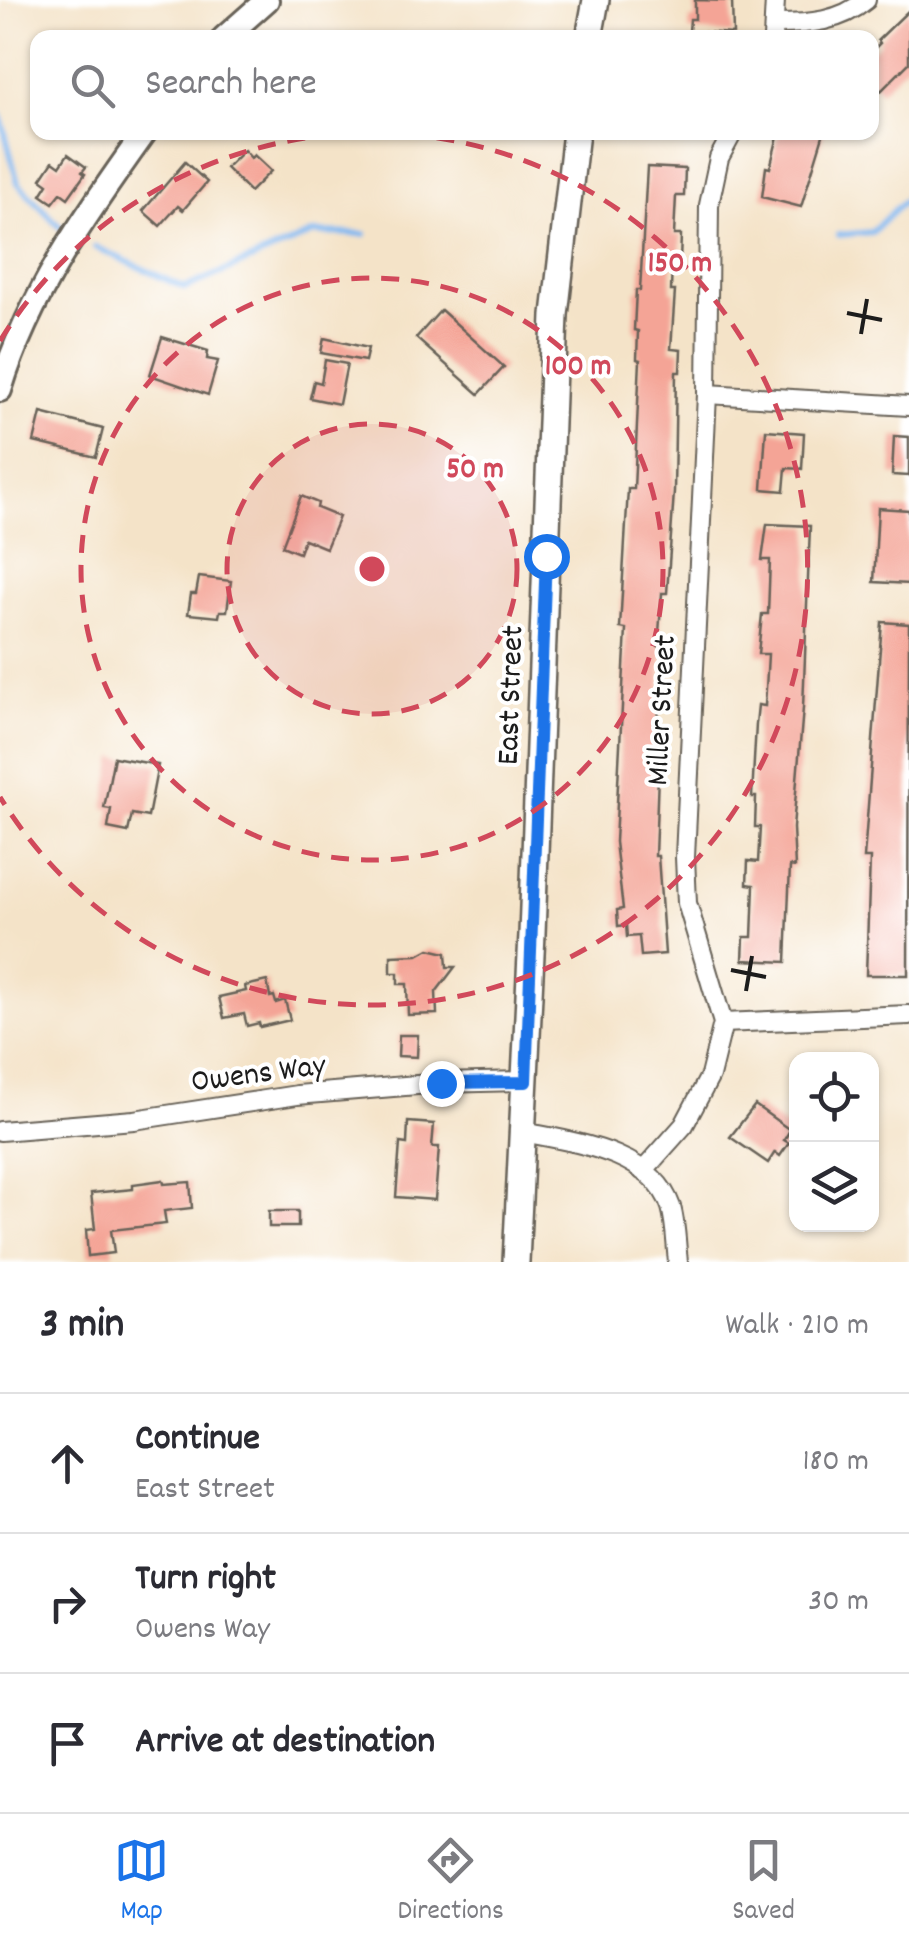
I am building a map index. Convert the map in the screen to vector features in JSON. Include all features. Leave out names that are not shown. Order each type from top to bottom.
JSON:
[{"type":"main road","points":[[590,30],[596,0]]},
{"type":"main road","name":"East Street","points":[[516,1262],[555,315],[575,140]]},
{"type":"street","points":[[233,30],[267,0]]},
{"type":"street","points":[[775,0],[775,30]]},
{"type":"street","points":[[781,30],[816,24],[854,10],[866,0]]},
{"type":"street","points":[[0,390],[30,313],[54,269],[76,230],[139,140]]},
{"type":"street","name":"Miller Street","points":[[724,1023],[687,903],[685,857],[707,394],[709,206],[719,158],[729,140]]},
{"type":"street","points":[[707,394],[909,406]]},
{"type":"street","points":[[643,1171],[684,1125],[710,1076],[724,1023],[909,1014]]},
{"type":"street","name":"Owens Way","points":[[0,1131],[134,1120],[297,1094],[441,1083],[526,1082]]},
{"type":"street","points":[[523,1132],[592,1147],[643,1171],[670,1207],[678,1262]]},
{"type":"building","points":[[695,0],[732,1],[733,30],[689,30],[690,19],[695,19]]},
{"type":"building","points":[[909,10],[909,63],[881,91],[879,89],[879,39]]},
{"type":"building","points":[[777,140],[822,140],[801,207],[762,197],[766,167],[770,168]]},
{"type":"building","points":[[244,150],[271,171],[250,192],[226,168]]},
{"type":"building","points":[[68,154],[86,167],[82,172],[85,174],[68,198],[61,193],[53,203],[41,195],[48,184],[41,179],[53,161],[60,166]]},
{"type":"building","points":[[185,162],[207,182],[183,210],[178,206],[160,226],[143,211]]},
{"type":"building","points":[[647,167],[685,169],[684,196],[676,196],[674,235],[681,235],[680,262],[672,261],[671,291],[675,291],[671,349],[681,350],[680,372],[676,372],[667,593],[662,593],[658,646],[663,647],[655,774],[655,856],[665,954],[641,956],[639,936],[627,937],[626,925],[618,926],[617,910],[623,909],[615,842],[626,629],[620,628],[628,489],[634,489],[640,360],[638,331],[634,330]]},
{"type":"building","points":[[441,310],[504,367],[479,394],[416,338]]},
{"type":"building","points":[[162,337],[208,351],[207,359],[218,361],[208,395],[150,375]]},
{"type":"building","points":[[324,338],[368,348],[365,361],[321,353]]},
{"type":"building","points":[[325,360],[347,364],[339,404],[310,398],[314,381],[321,383]]},
{"type":"building","points":[[41,413],[103,429],[96,457],[34,442]]},
{"type":"building","points":[[766,430],[804,433],[802,469],[786,468],[784,491],[762,489]]},
{"type":"building","points":[[894,436],[909,437],[909,476],[892,475]]},
{"type":"building","points":[[301,496],[339,517],[326,548],[304,539],[299,553],[282,546]]},
{"type":"building","points":[[878,508],[909,510],[909,584],[874,582]]},
{"type":"building","points":[[767,524],[810,526],[803,708],[793,828],[795,867],[790,866],[786,962],[743,960],[744,937],[752,937],[754,885],[747,884],[748,861],[758,862],[760,827],[755,827],[756,797],[752,797],[758,705],[765,706],[768,654],[758,654],[762,614],[768,614],[770,560],[762,560]]},
{"type":"building","points":[[199,577],[231,581],[227,611],[220,611],[219,617],[188,614]]},
{"type":"building","points":[[882,622],[909,624],[908,975],[866,975],[870,858],[864,858]]},
{"type":"building","points":[[114,757],[158,765],[148,817],[132,814],[128,832],[108,828],[111,809],[104,808]]},
{"type":"building","points":[[429,949],[446,953],[447,967],[455,967],[436,992],[437,1014],[408,1015],[407,984],[398,984],[398,973],[391,973],[391,956],[418,955]]},
{"type":"building","points":[[267,981],[270,997],[274,996],[276,1003],[285,1000],[290,1020],[260,1027],[259,1023],[247,1026],[244,1014],[224,1018],[219,997]]},
{"type":"building","points":[[399,1035],[418,1035],[417,1057],[398,1056]]},
{"type":"building","points":[[755,1105],[789,1129],[784,1140],[789,1143],[780,1156],[775,1152],[768,1163],[730,1137]]},
{"type":"building","points":[[408,1122],[434,1124],[432,1147],[439,1147],[435,1200],[396,1197],[400,1143],[407,1144]]},
{"type":"building","points":[[163,1180],[164,1184],[190,1182],[192,1208],[164,1211],[166,1224],[111,1230],[114,1253],[88,1256],[86,1230],[95,1229],[91,1193],[133,1189],[133,1184]]},
{"type":"building","points":[[269,1211],[298,1211],[298,1227],[269,1227]]},
{"type":"waterway","points":[[0,114],[18,183],[60,227]]},
{"type":"waterway","points":[[838,235],[872,232],[909,196]]},
{"type":"waterway","points":[[95,247],[185,288],[314,233],[365,234]]},
{"type":"route","points":[[441,1083],[526,1082],[546,556]]}]
